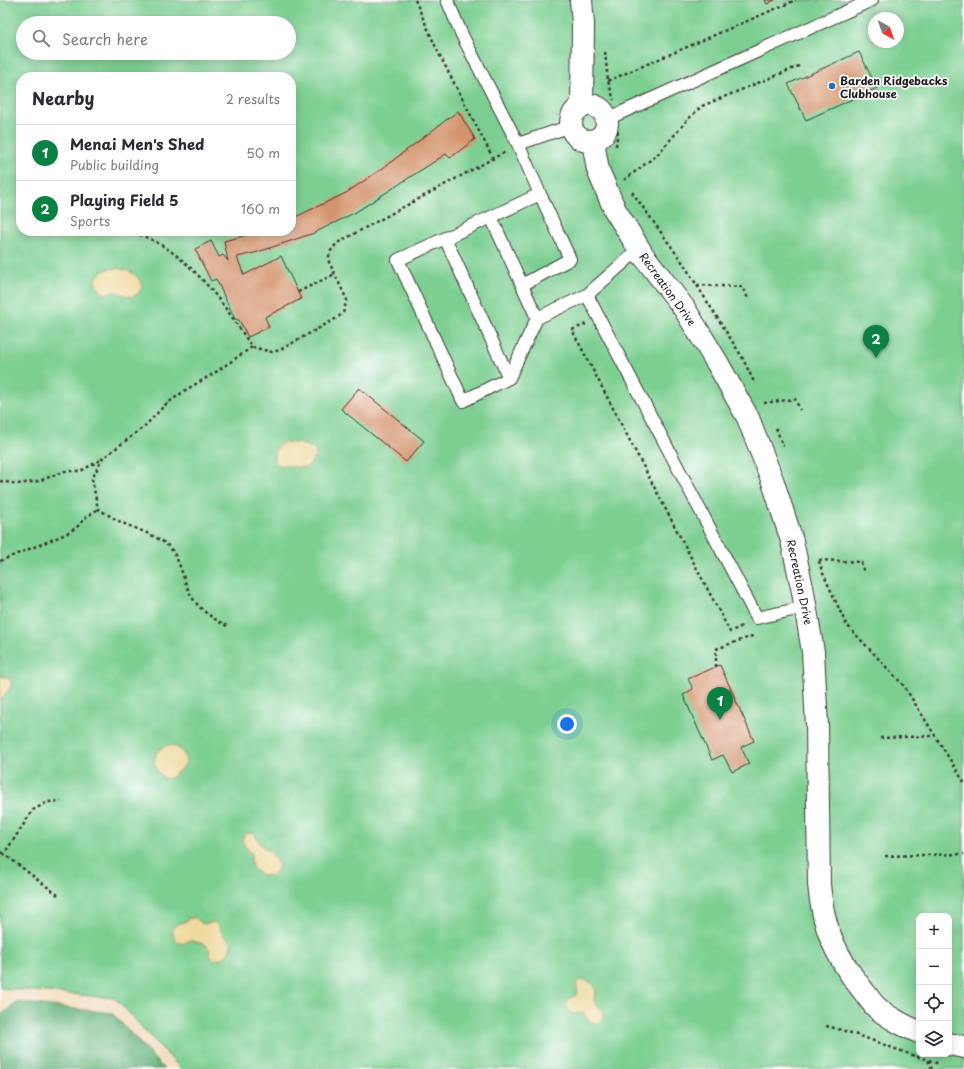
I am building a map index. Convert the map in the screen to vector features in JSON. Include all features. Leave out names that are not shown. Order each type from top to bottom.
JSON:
[{"type":"street","points":[[581,0],[583,24],[582,106]]},
{"type":"street","points":[[590,105],[598,107],[607,119],[607,126],[600,138],[593,141],[586,141],[573,133],[571,126],[574,114],[582,106],[590,105]]},
{"type":"street","name":"Recreation Drive","points":[[593,141],[598,170],[615,210],[639,249],[684,308],[718,364],[748,418],[773,482],[792,541],[806,607],[813,652],[817,725],[819,885],[821,907],[831,941],[847,970],[877,1007],[906,1027],[916,1031]]},
{"type":"street","points":[[952,1045],[964,1047]]},
{"type":"lane","points":[[447,0],[462,35],[518,144],[570,259],[522,285]]},
{"type":"lane","points":[[607,119],[872,0]]},
{"type":"lane","points":[[518,144],[571,126]]},
{"type":"lane","points":[[540,194],[398,260],[463,401],[510,378],[537,318],[587,295],[639,249]]},
{"type":"lane","points":[[491,217],[537,318]]},
{"type":"lane","points":[[445,238],[510,378]]},
{"type":"lane","points":[[587,295],[757,618],[806,607]]},
{"type":"path","points":[[415,0],[438,52],[493,158]]},
{"type":"path","points":[[608,81],[796,0]]},
{"type":"path","points":[[624,180],[638,171],[657,155],[691,116],[702,106],[799,66]]},
{"type":"path","points":[[144,236],[169,250],[192,269],[220,302],[252,347],[272,352],[280,350],[338,318],[344,313],[347,300],[329,262],[328,255],[334,246],[518,144]]},
{"type":"path","points":[[298,292],[335,274]]},
{"type":"path","points":[[697,285],[742,287],[748,298]]},
{"type":"path","points":[[599,318],[572,330],[730,632],[757,618],[761,632],[716,649],[716,667]]},
{"type":"path","points":[[0,481],[18,484],[39,481],[65,471],[81,471],[102,459],[146,425],[165,405],[187,389],[213,374],[252,347]]},
{"type":"path","points":[[764,403],[795,399],[800,410]]},
{"type":"path","points":[[102,459],[92,479],[98,509],[124,524],[151,534],[171,548],[181,567],[188,589],[197,605],[211,617],[227,626]]},
{"type":"path","points":[[0,560],[66,534],[77,527],[85,518],[98,509]]},
{"type":"path","points":[[819,560],[861,562],[864,573]]},
{"type":"path","points":[[880,738],[935,736]]},
{"type":"path","points":[[4,854],[34,810],[48,802],[61,801]]},
{"type":"path","points":[[0,852],[58,895]]},
{"type":"path","points":[[885,856],[964,854]]},
{"type":"path","points":[[826,1026],[850,1032],[900,1052],[928,1060],[932,1069]]},
{"type":"green space","points":[[0,0],[964,0],[964,1069],[181,1069],[115,998],[0,988]]},
{"type":"green space","points":[[16,1002],[112,1013],[164,1069],[0,1069],[0,1016]]},
{"type":"sand","points":[[116,268],[129,271],[139,279],[142,287],[139,293],[132,297],[115,292],[104,294],[100,290],[95,283],[100,273],[108,269]]},
{"type":"sand","points":[[285,442],[302,444],[315,449],[316,455],[310,465],[305,468],[279,465],[274,460],[274,454],[278,447]]},
{"type":"sand","points":[[0,676],[7,677],[12,683],[0,701]]},
{"type":"sand","points":[[170,745],[181,750],[186,762],[178,772],[167,779],[161,776],[157,771],[155,760],[159,750]]},
{"type":"sand","points":[[244,834],[254,834],[262,846],[272,853],[279,866],[274,874],[265,876],[259,873],[251,865],[252,854],[242,840]]},
{"type":"sand","points":[[190,918],[196,918],[202,924],[214,922],[218,925],[223,935],[231,942],[231,948],[225,957],[216,960],[212,958],[209,949],[205,944],[190,940],[183,944],[176,940],[173,933],[173,928],[177,924]]},
{"type":"sand","points":[[580,980],[590,982],[596,989],[594,1001],[604,1016],[604,1018],[597,1024],[591,1022],[583,1014],[573,1014],[566,1007],[568,999],[578,994],[576,983]]},
{"type":"building","points":[[765,0],[775,0],[767,4]]},
{"type":"building","name":"Barden Ridgebacks Clubhouse","points":[[859,52],[877,88],[806,120],[788,84]]},
{"type":"building","points":[[458,111],[475,139],[450,158],[446,154],[356,212],[314,233],[258,252],[237,257],[244,275],[281,256],[301,299],[265,317],[269,327],[248,337],[239,320],[235,319],[216,279],[211,281],[195,249],[211,241],[219,257],[223,255],[228,261],[224,241],[242,236],[296,236],[296,217],[346,193],[383,168]]},
{"type":"building","points":[[359,388],[424,441],[406,462],[341,409]]},
{"type":"building","points":[[720,665],[754,741],[741,747],[749,764],[732,772],[723,755],[712,760],[683,695],[693,689],[688,679]]},
{"type":"place","name":"Barden Ridgebacks Clubhouse","points":[[832,86]]},
{"type":"place","name":"Playing Field 5","points":[[876,358]]},
{"type":"place","name":"Menai Men's Shed","points":[[720,720]]}]
